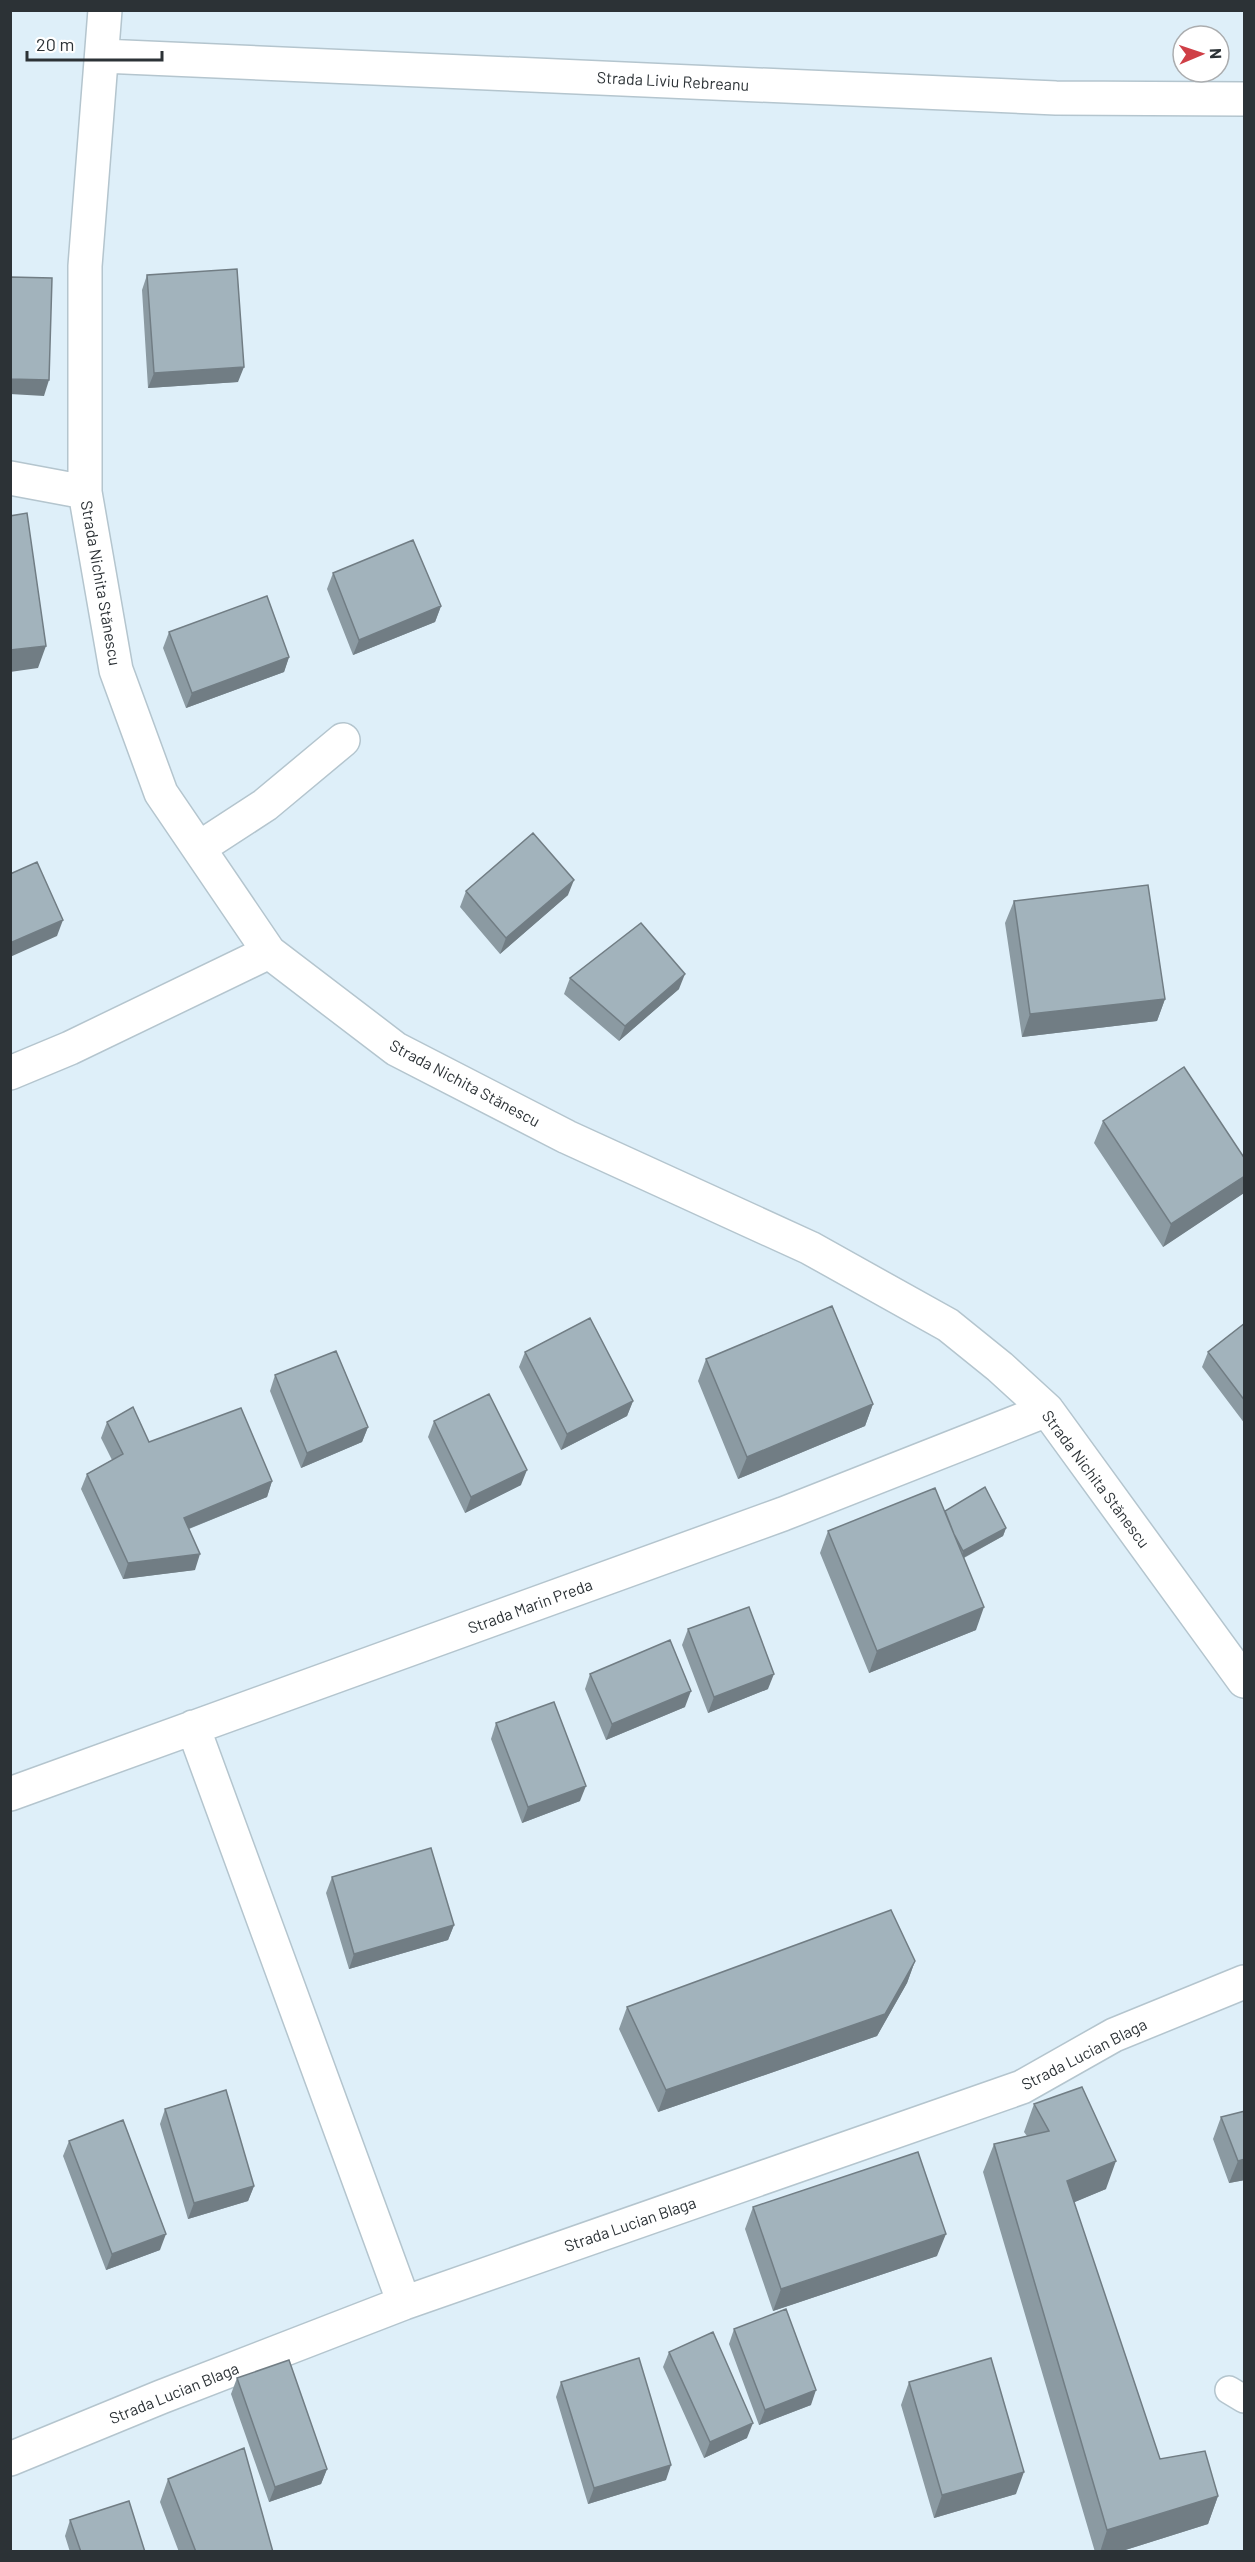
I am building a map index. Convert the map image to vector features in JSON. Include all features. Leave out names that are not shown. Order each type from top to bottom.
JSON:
[{"type":"street","name":"Strada Nichita Stănescu","points":[[105,10],[85,266],[85,492],[116,670],[161,793],[269,952],[396,1049],[567,1137],[810,1248],[948,1325],[1000,1366],[1047,1410],[1239,1663]]},
{"type":"street","name":"Strada Liviu Rebreanu","points":[[102,56],[1056,98],[1245,99]]},
{"type":"street","points":[[10,478],[85,492]]},
{"type":"street","points":[[199,848],[265,805],[343,741]]},
{"type":"street","points":[[10,1073],[70,1048],[269,952]]},
{"type":"street","name":"Strada Marin Preda","points":[[10,1794],[783,1514],[1047,1410]]},
{"type":"street","points":[[193,1728],[404,2303]]},
{"type":"street","name":"Strada Lucian Blaga","points":[[10,2459],[404,2303],[1022,2087],[1114,2035],[1245,1982]]},
{"type":"building","points":[[237,269],[244,367],[154,373],[147,275]]},
{"type":"building","points":[[10,277],[52,278],[49,380],[10,379]]},
{"type":"building","points":[[27,513],[46,646],[10,650],[10,516]]},
{"type":"building","points":[[413,540],[441,606],[359,640],[333,573]]},
{"type":"building","points":[[267,596],[289,657],[192,693],[169,632]]},
{"type":"building","points":[[533,833],[574,880],[506,938],[466,891]]},
{"type":"building","points":[[37,862],[63,920],[10,943],[10,874]]},
{"type":"building","points":[[1148,885],[1165,999],[1030,1014],[1014,901]]},
{"type":"building","points":[[641,923],[685,974],[625,1026],[570,978]]},
{"type":"building","points":[[1184,1067],[1245,1159],[1245,1176],[1171,1224],[1103,1121]]},
{"type":"building","points":[[832,1306],[873,1404],[747,1457],[706,1359]]},
{"type":"building","points":[[590,1318],[633,1401],[567,1434],[525,1352]]},
{"type":"building","points":[[1245,1323],[1245,1401],[1208,1352]]},
{"type":"building","points":[[336,1351],[368,1427],[307,1453],[275,1375]]},
{"type":"building","points":[[489,1394],[527,1470],[471,1497],[434,1421]]},
{"type":"building","points":[[133,1407],[149,1442],[241,1408],[272,1481],[184,1518],[200,1554],[128,1563],[87,1474],[123,1454],[107,1422]]},
{"type":"building","points":[[985,1487],[1006,1528],[963,1551],[945,1511]]},
{"type":"building","points":[[935,1488],[984,1607],[877,1651],[828,1531]]},
{"type":"building","points":[[749,1607],[774,1674],[714,1697],[688,1629]]},
{"type":"building","points":[[670,1640],[691,1691],[612,1724],[590,1674]]},
{"type":"building","points":[[554,1702],[586,1786],[528,1807],[496,1723]]},
{"type":"building","points":[[431,1848],[454,1925],[354,1954],[332,1877]]},
{"type":"building","points":[[891,1910],[915,1961],[885,2014],[666,2090],[627,2007]]},
{"type":"building","points":[[1082,2087],[1116,2161],[1067,2181],[1160,2459],[1205,2451],[1218,2496],[1107,2530],[994,2144],[1049,2131],[1034,2104]]},
{"type":"building","points":[[226,2090],[254,2186],[194,2203],[165,2109]]},
{"type":"building","points":[[1245,2111],[1245,2159],[1238,2161],[1221,2117]]},
{"type":"building","points":[[123,2120],[166,2234],[112,2254],[69,2141]]},
{"type":"building","points":[[918,2152],[946,2234],[781,2289],[753,2207]]},
{"type":"building","points":[[786,2309],[816,2390],[765,2410],[734,2329]]},
{"type":"building","points":[[713,2332],[753,2423],[710,2442],[669,2352]]},
{"type":"building","points":[[639,2358],[671,2465],[594,2488],[561,2382]]},
{"type":"building","points":[[991,2358],[1024,2472],[942,2495],[909,2382]]},
{"type":"building","points":[[289,2360],[327,2469],[275,2487],[237,2378]]},
{"type":"building","points":[[244,2448],[273,2552],[196,2552],[168,2479]]},
{"type":"building","points":[[129,2501],[145,2552],[81,2552],[70,2520]]}]
